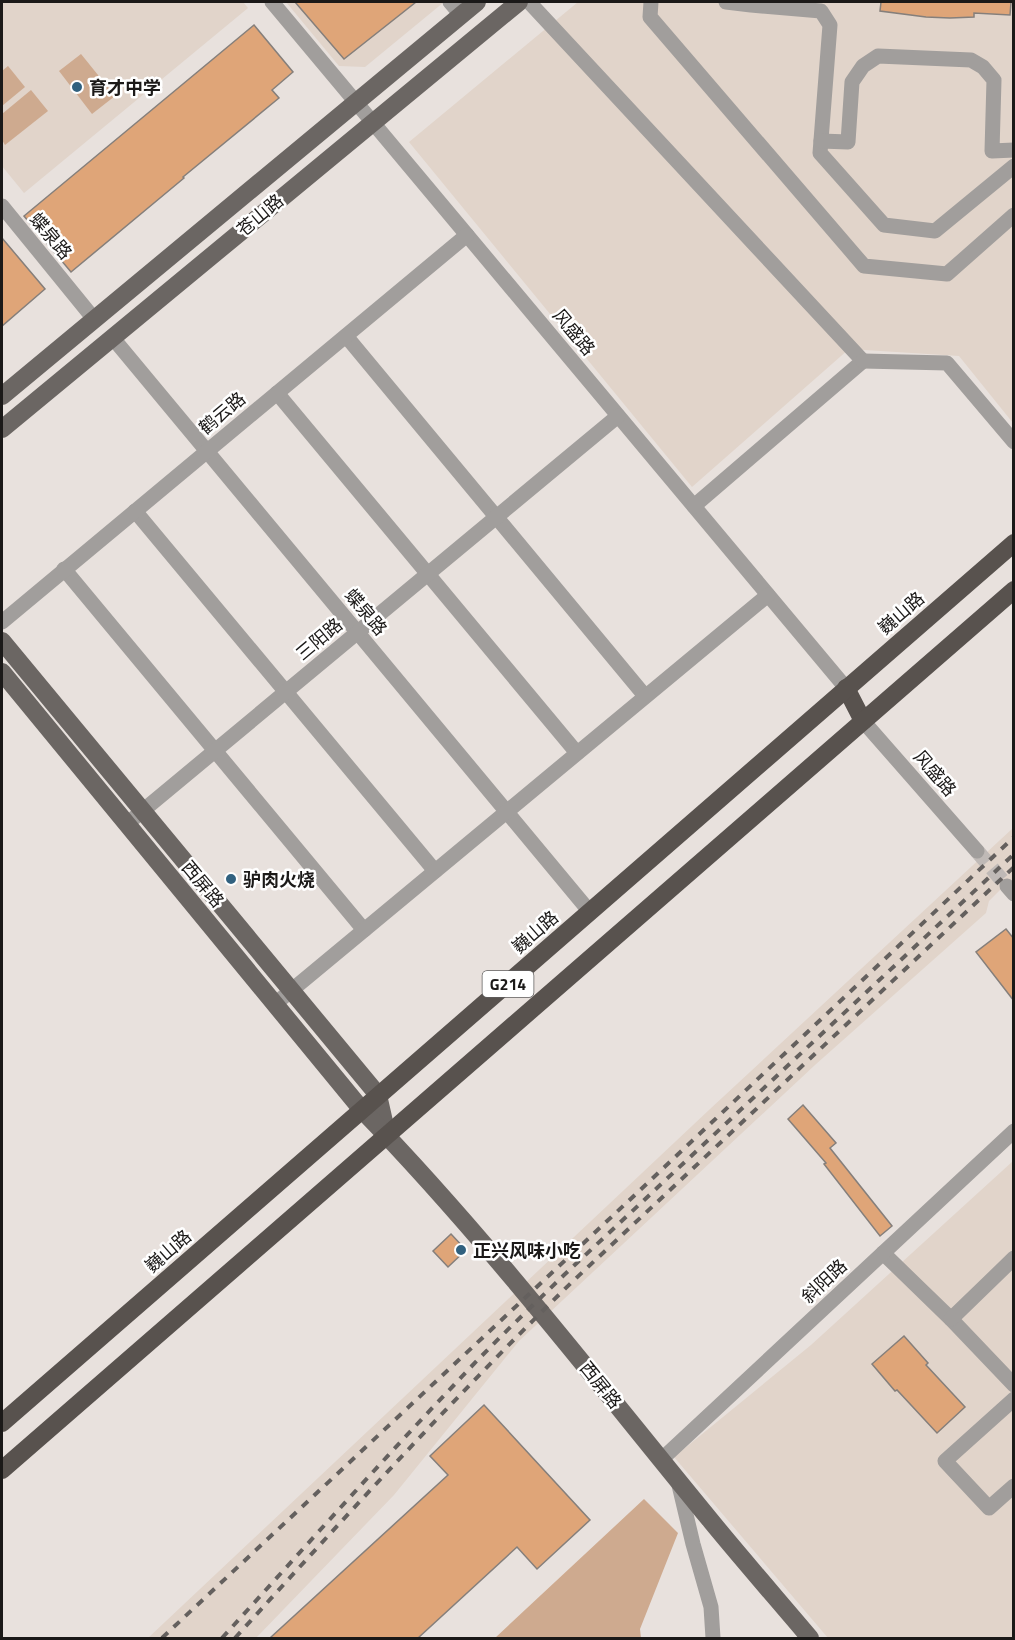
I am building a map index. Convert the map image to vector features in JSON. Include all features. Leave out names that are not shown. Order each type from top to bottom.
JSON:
[{"type":"highway","name":"巍山路","points":[[2,1423],[1014,543]]},
{"type":"highway","name":"G214","points":[[2,1470],[1014,590]]},
{"type":"highway","points":[[846,688],[863,721]]},
{"type":"main road","name":"苍山路","points":[[2,396],[356,102],[455,8],[477,2]]},
{"type":"main road","name":"苍山路","points":[[2,429],[519,2]]},
{"type":"main road","name":"西屏路","points":[[2,641],[378,1095],[387,1136]]},
{"type":"main road","name":"西屏路","points":[[2,672],[362,1110],[513,1278],[710,1520],[810,1638]]},
{"type":"street","name":"风盛路","points":[[272,2],[846,688]]},
{"type":"street","points":[[530,2],[863,361]]},
{"type":"street","points":[[651,2],[650,17],[864,266],[947,274],[1014,215]]},
{"type":"street","points":[[726,2],[821,11],[830,25],[820,153],[884,225],[935,231],[1014,166]]},
{"type":"street","points":[[821,141],[848,142],[852,82],[863,66],[878,56],[971,60],[983,67],[994,80],[992,151],[1014,150]]},
{"type":"street","name":"蝶泉路","points":[[2,206],[94,319]]},
{"type":"street","name":"鹤云路","points":[[2,622],[467,235]]},
{"type":"street","points":[[346,336],[645,696]]},
{"type":"street","name":"蝶泉路","points":[[112,337],[590,912]]},
{"type":"street","points":[[694,506],[863,361],[947,363],[1014,442]]},
{"type":"street","points":[[277,393],[577,753]]},
{"type":"street","name":"三阳路","points":[[127,824],[618,416]]},
{"type":"street","points":[[135,511],[435,871]]},
{"type":"street","points":[[64,569],[364,930]]},
{"type":"street","points":[[275,1004],[768,595]]},
{"type":"street","name":"风盛路","points":[[863,721],[977,851]]},
{"type":"street","name":"斜阳路","points":[[662,1459],[1014,1131]]},
{"type":"street","points":[[883,1253],[1014,1385]]},
{"type":"street","points":[[951,1319],[1014,1258]]},
{"type":"street","points":[[1014,1399],[945,1461],[990,1508],[1014,1486]]},
{"type":"street","points":[[678,1480],[711,1607],[713,1638]]},
{"type":"shaded area","name":"育才中学","points":[[2,2],[243,2],[248,8],[24,193],[2,166]]},
{"type":"shaded area","points":[[286,2],[444,2],[365,67],[339,66]]},
{"type":"shaded area","points":[[578,2],[1013,2],[1013,423],[959,356],[849,349],[692,487],[409,142]]},
{"type":"shaded area","points":[[81,54],[115,96],[92,114],[59,71]]},
{"type":"shaded area","points":[[8,66],[25,87],[2,106],[2,71]]},
{"type":"shaded area","points":[[31,90],[48,111],[5,145],[2,140],[2,114]]},
{"type":"shaded area","points":[[1013,828],[1013,888],[1001,889],[989,901],[986,913],[815,1065],[519,1341],[394,1495],[256,1638],[148,1638],[710,1109]]},
{"type":"shaded area","points":[[1013,1161],[1013,1638],[828,1638],[674,1457],[811,1345]]},
{"type":"shaded area","points":[[644,1499],[678,1533],[640,1629],[641,1638],[495,1638]]},
{"type":"building","points":[[295,2],[416,2],[344,59]]},
{"type":"building","points":[[881,2],[1011,2],[1010,15],[974,13],[974,17],[950,18],[880,11]]},
{"type":"building","points":[[254,25],[293,72],[272,90],[279,98],[71,272],[24,216]]},
{"type":"building","points":[[2,238],[45,289],[2,326]]},
{"type":"building","points":[[1006,929],[1014,939],[1014,1001],[976,952]]},
{"type":"building","points":[[803,1105],[836,1143],[830,1148],[892,1226],[880,1236],[824,1164],[826,1163],[788,1119]]},
{"type":"building","points":[[451,1234],[466,1250],[448,1267],[433,1251]]},
{"type":"building","points":[[904,1336],[928,1363],[926,1365],[965,1407],[937,1433],[872,1364]]},
{"type":"building","points":[[484,1405],[590,1520],[537,1569],[517,1547],[418,1638],[270,1638],[448,1475],[430,1456]]},
{"type":"tunnel","points":[[977,851],[1007,886]]},
{"type":"railway","points":[[162,1638],[1014,837]]},
{"type":"railway","points":[[222,1638],[395,1448],[508,1329],[1014,854]]},
{"type":"railway","points":[[235,1638],[401,1457],[528,1325],[1014,867]]},
{"type":"place","name":"育才中学","points":[[77,87]]},
{"type":"place","name":"驴肉火烧","points":[[231,879]]},
{"type":"place","name":"正兴风味小吃","points":[[461,1250]]}]
